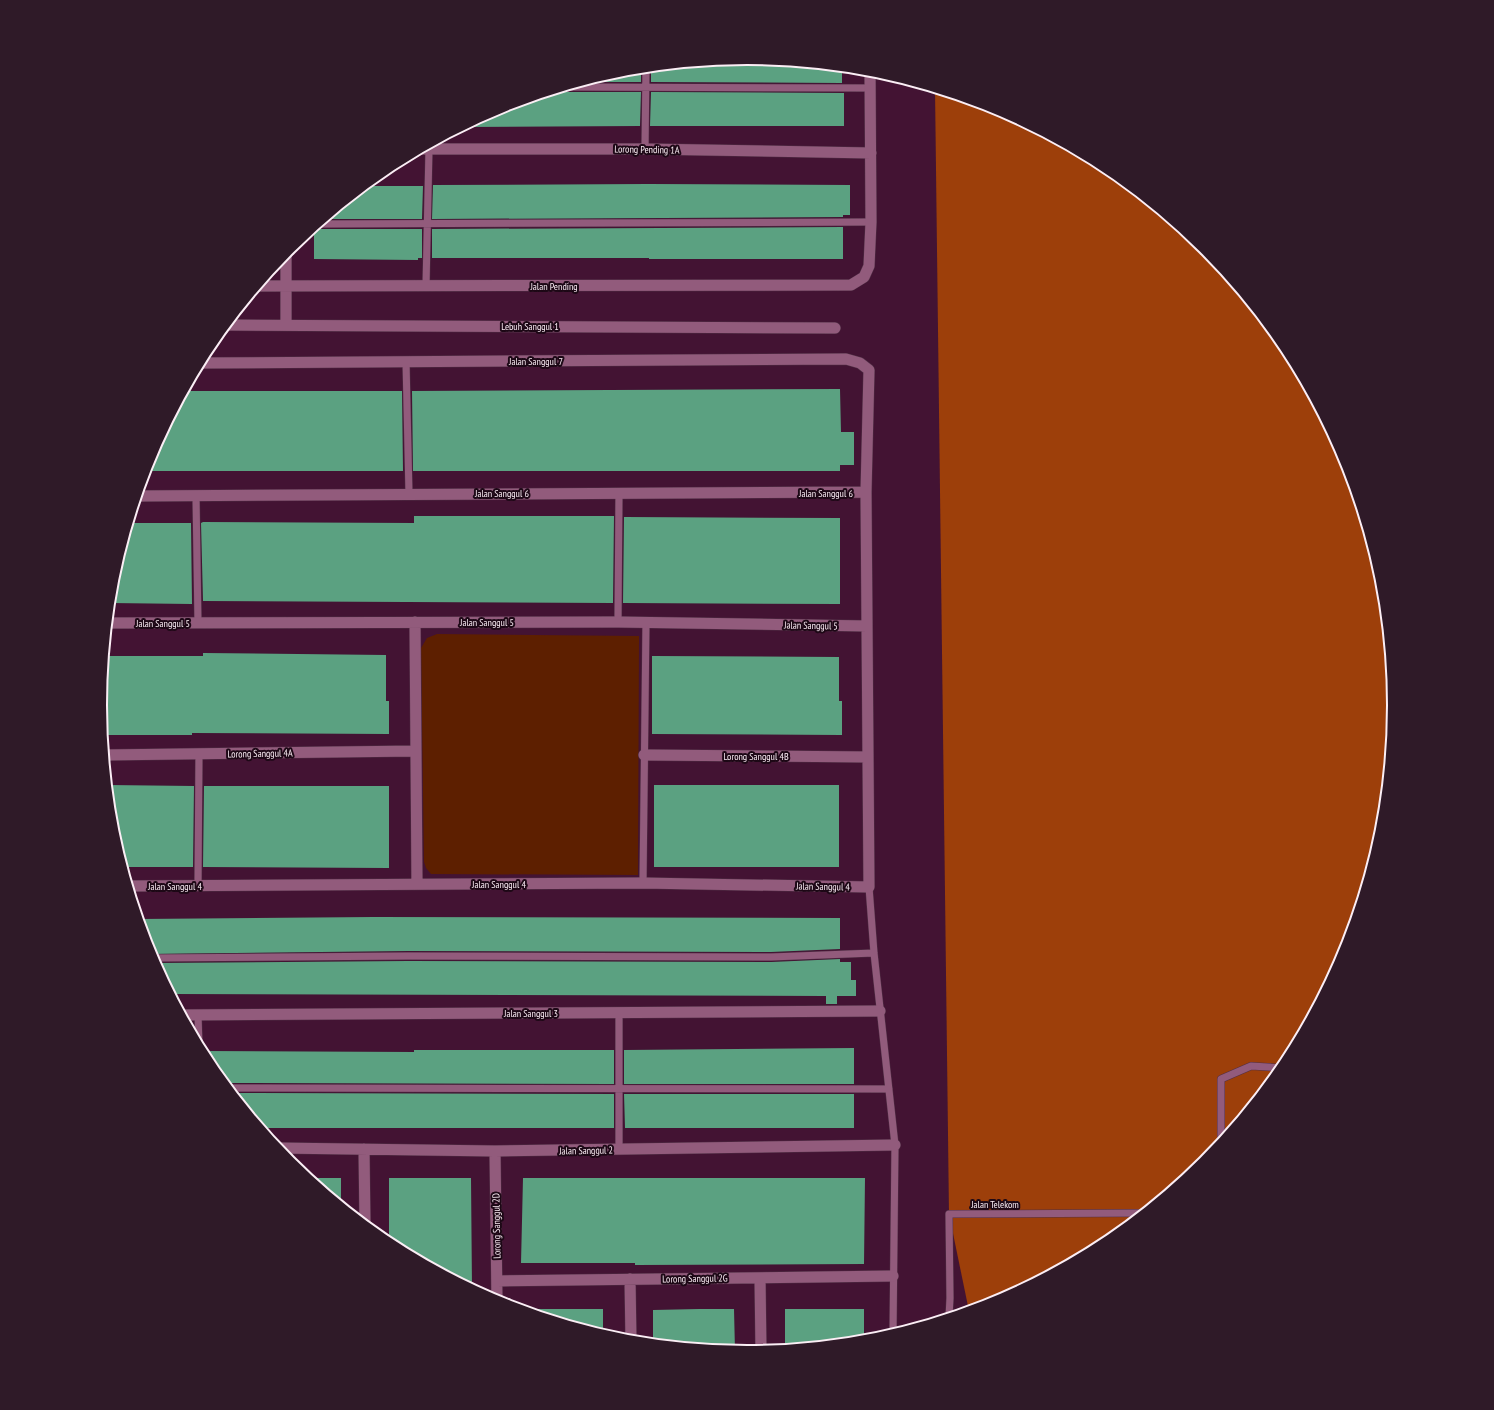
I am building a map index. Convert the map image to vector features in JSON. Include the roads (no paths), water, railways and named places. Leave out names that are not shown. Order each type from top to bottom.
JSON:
[{"type":"street","points":[[870,77],[871,222]]},
{"type":"street","name":"Lorong Pending 1A","points":[[431,149],[645,149],[871,152]]},
{"type":"street","name":"Jalan Pending","points":[[263,286],[851,285],[864,277],[869,266],[871,222]]},
{"type":"street","points":[[286,261],[286,326]]},
{"type":"street","name":"Lebuh Sanggul 1","points":[[232,325],[834,328]]},
{"type":"street","name":"Jalan Sanggul 7","points":[[206,363],[846,359],[860,364],[869,370],[866,492]]},
{"type":"street","points":[[866,492],[869,887]]},
{"type":"street","name":"Jalan Sanggul 6","points":[[142,496],[866,492]]},
{"type":"street","points":[[415,622],[417,884]]},
{"type":"street","name":"Jalan Sanggul 5","points":[[112,623],[646,622],[867,626]]},
{"type":"street","name":"Lorong Sanggul 4A","points":[[109,754],[416,751]]},
{"type":"street","name":"Lorong Sanggul 4B","points":[[644,755],[868,756]]},
{"type":"street","name":"Jalan Sanggul 4","points":[[134,886],[643,883],[869,887]]},
{"type":"street","name":"Jalan Sanggul 3","points":[[188,1015],[880,1011]]},
{"type":"street","name":"Jalan Sanggul 2","points":[[285,1148],[495,1151],[895,1145]]},
{"type":"street","points":[[364,1149],[365,1219]]},
{"type":"street","name":"Lorong Sanggul 2D","points":[[495,1151],[497,1294]]},
{"type":"street","name":"Lorong Sanggul 2G","points":[[497,1281],[893,1276]]},
{"type":"street","points":[[760,1278],[761,1345]]},
{"type":"street","points":[[630,1279],[631,1335]]},
{"type":"lane","points":[[645,149],[646,73]]},
{"type":"lane","points":[[581,87],[871,88]]},
{"type":"lane","points":[[426,152],[428,224],[426,286]]},
{"type":"lane","points":[[325,224],[871,222]]},
{"type":"lane","points":[[406,361],[409,494]]},
{"type":"lane","points":[[618,622],[619,493]]},
{"type":"lane","points":[[196,496],[198,623]]},
{"type":"lane","points":[[643,883],[646,622]]},
{"type":"lane","points":[[198,886],[199,754]]},
{"type":"lane","points":[[869,887],[874,953],[895,1145],[893,1328]]},
{"type":"lane","points":[[160,958],[408,956],[771,957],[874,953]]},
{"type":"lane","points":[[619,1013],[619,1149]]},
{"type":"lane","points":[[198,1015],[199,1034]]},
{"type":"lane","points":[[1221,1135],[1221,1079],[1251,1066],[1274,1068]]},
{"type":"lane","points":[[234,1088],[889,1089]]},
{"type":"lane","name":"Jalan Telekom","points":[[949,1312],[949,1214],[1137,1213]]}]
